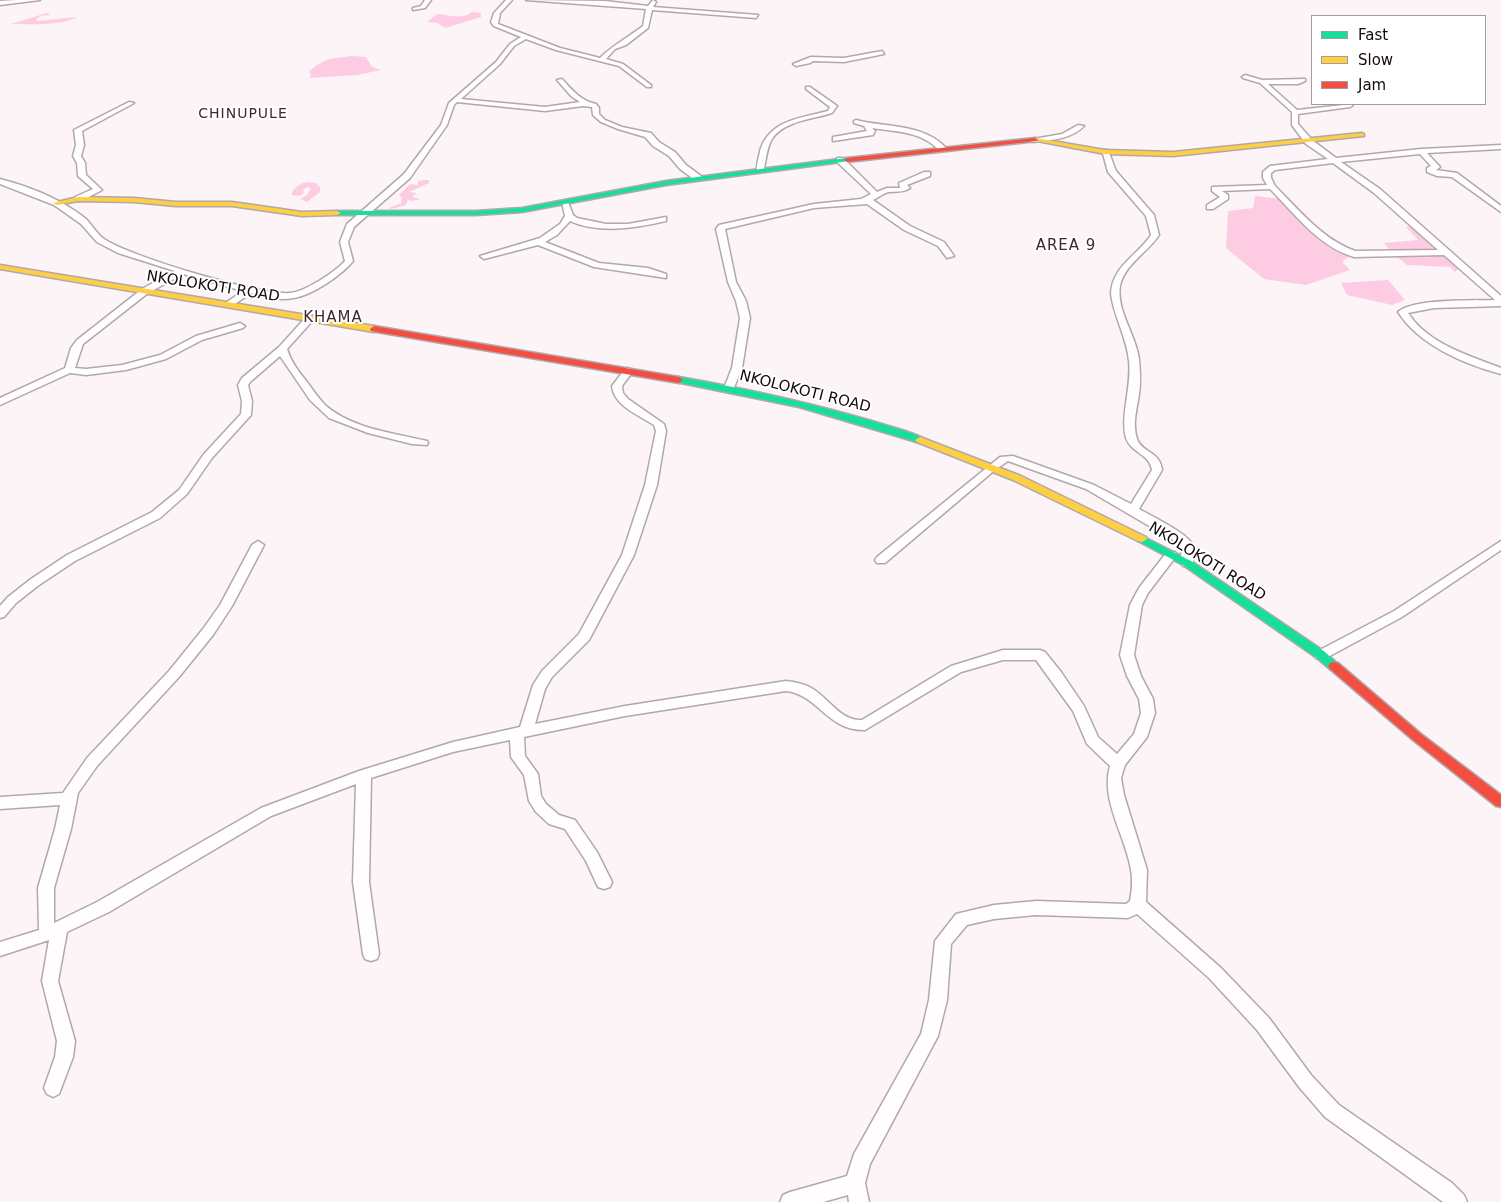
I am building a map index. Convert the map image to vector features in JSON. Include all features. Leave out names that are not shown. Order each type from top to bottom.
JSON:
[{"type":"street","points":[[0,3],[37,0]]},
{"type":"street","points":[[415,9],[423,7],[428,0]]},
{"type":"street","points":[[509,0],[497,13],[495,24],[558,49],[623,66],[649,86]]},
{"type":"street","points":[[529,0],[605,3],[756,16]]},
{"type":"street","points":[[602,60],[613,48],[624,44],[647,26],[647,13],[654,0]]},
{"type":"street","points":[[0,182],[58,203],[84,222],[100,240],[121,251],[250,290],[279,297],[292,296],[341,270],[349,261],[344,242],[350,226],[407,176],[444,125],[447,112],[455,100],[498,63],[512,45],[527,36]]},
{"type":"street","points":[[796,64],[808,62],[811,59],[844,60],[882,53]]},
{"type":"street","points":[[1245,77],[1262,82],[1298,82],[1303,80]]},
{"type":"street","points":[[560,80],[573,95],[588,104]]},
{"type":"street","points":[[1262,82],[1295,112]]},
{"type":"street","points":[[760,169],[765,147],[776,130],[834,109],[830,102],[808,88]]},
{"type":"street","points":[[455,100],[545,109],[594,105],[596,115],[603,121],[648,135],[656,144],[672,154],[683,167],[698,178]]},
{"type":"street","points":[[58,203],[78,199],[98,190],[82,176],[81,163],[77,156],[80,146],[78,130],[131,103]]},
{"type":"street","points":[[1295,112],[1350,105]]},
{"type":"street","points":[[1295,112],[1294,124],[1308,142],[1377,191],[1501,302]]},
{"type":"street","points":[[856,122],[889,129],[900,129],[926,136],[935,140],[943,150]]},
{"type":"street","points":[[836,139],[870,133],[866,124]]},
{"type":"street","points":[[78,199],[232,204],[302,214],[367,212],[456,214],[520,210],[565,204],[640,187],[760,169],[1064,136],[1074,132],[1080,126]]},
{"type":"street","points":[[1032,140],[1105,152],[1174,154],[1308,142],[1362,135]]},
{"type":"street","points":[[1447,252],[1348,252],[1327,239],[1272,187],[1266,178],[1267,172],[1289,165],[1421,151],[1501,148]]},
{"type":"street","points":[[1421,151],[1436,167],[1430,170],[1438,174],[1454,176],[1501,210]]},
{"type":"street","points":[[1105,152],[1112,172],[1150,215],[1155,235],[1137,253],[1117,280],[1116,302],[1130,341],[1133,363],[1134,394],[1128,418],[1132,441],[1134,445],[1155,459],[1157,464],[1157,470],[1133,510]]},
{"type":"street","points":[[840,160],[856,177],[868,185],[876,195]]},
{"type":"street","points":[[864,201],[887,190],[906,188],[902,184],[927,174]]},
{"type":"street","points":[[1210,207],[1225,197],[1215,189],[1257,186],[1272,187]]},
{"type":"street","points":[[729,388],[737,368],[745,318],[741,301],[732,282],[720,229],[781,212],[825,204],[864,201],[872,202],[883,212],[916,234],[941,244],[950,256]]},
{"type":"street","points":[[565,204],[569,216],[574,220],[618,227],[663,219]]},
{"type":"street","points":[[484,256],[537,242],[563,226],[569,216]]},
{"type":"street","points":[[537,242],[597,265],[648,271],[663,276]]},
{"type":"street","name":"NKOLOKOTI ROAD","points":[[0,267],[729,388],[813,408],[884,428],[992,467],[1064,499],[1187,564],[1321,654],[1417,737],[1501,802]]},
{"type":"street","points":[[70,370],[75,348],[80,342],[145,291],[182,271]]},
{"type":"street","points":[[230,304],[250,290]]},
{"type":"street","points":[[1501,302],[1422,306],[1409,308],[1404,312],[1407,320],[1420,332],[1443,347],[1501,371]]},
{"type":"street","points":[[0,614],[6,600],[71,558],[156,515],[184,492],[208,456],[246,415],[247,401],[243,385],[246,380],[282,349],[310,318]]},
{"type":"street","points":[[0,402],[70,370],[86,372],[123,368],[162,357],[199,338],[240,326]]},
{"type":"street","points":[[282,349],[284,360],[325,410],[379,434],[423,443]]},
{"type":"street","points":[[604,882],[592,857],[576,837],[570,824],[554,820],[541,808],[534,797],[531,774],[518,756],[521,732],[538,688],[547,674],[584,637],[628,555],[651,485],[653,467],[662,431],[659,424],[624,401],[618,394],[617,386],[628,371]]},
{"type":"street","points":[[881,560],[992,467],[1004,459],[1014,458],[1090,487],[1184,541],[1188,547],[1187,564]]},
{"type":"street","points":[[53,1088],[64,1057],[66,1041],[50,981],[54,931],[45,908],[46,888],[68,799],[78,780],[92,762],[174,674],[208,632],[226,606],[258,545]]},
{"type":"street","points":[[1321,654],[1398,614],[1501,545]]},
{"type":"street","points":[[1138,905],[1139,870],[1117,795],[1114,778],[1118,764],[1128,749],[1140,737],[1148,713],[1146,699],[1134,676],[1127,655],[1136,605],[1143,591],[1171,555]]},
{"type":"street","points":[[0,949],[54,931],[104,907],[266,812],[364,775],[453,747],[625,711],[786,686],[809,693],[846,724],[865,725],[956,669],[1002,655],[1040,655],[1056,675],[1078,710],[1092,740],[1118,764]]},
{"type":"street","points":[[364,775],[361,882],[371,954]]},
{"type":"street","points":[[0,803],[68,799]]},
{"type":"street","points":[[859,1202],[855,1183],[861,1161],[929,1036],[938,1000],[943,941],[962,919],[994,912],[1036,908],[1128,911],[1138,905]]},
{"type":"street","points":[[1138,905],[1215,973],[1236,995],[1263,1024],[1306,1081],[1332,1111],[1445,1190],[1457,1202]]},
{"type":"street","points":[[790,1202],[855,1183]]},
{"type":"shaded area","points":[[472,12],[481,13],[481,17],[445,28],[437,23],[427,22],[437,14],[464,16]]},
{"type":"shaded area","points":[[47,13],[50,15],[41,16],[36,19],[37,21],[77,17],[54,23],[11,24]]},
{"type":"shaded area","points":[[353,56],[366,57],[372,67],[381,70],[357,75],[310,78],[311,74],[309,72],[324,61]]},
{"type":"shaded area","points":[[429,180],[429,183],[409,192],[416,193],[412,197],[421,199],[408,200],[406,205],[389,208],[401,203],[402,198],[399,195],[410,184],[418,185],[418,181]]},
{"type":"shaded area","points":[[307,182],[316,183],[320,187],[320,192],[307,202],[300,199],[307,195],[311,188],[307,187],[303,190],[304,193],[299,196],[291,195],[297,186]]},
{"type":"shaded area","points":[[1255,196],[1282,199],[1323,240],[1351,255],[1342,262],[1350,270],[1306,285],[1264,279],[1226,248],[1228,211],[1253,208]]},
{"type":"shaded area","points":[[1414,226],[1440,250],[1391,252],[1384,243],[1418,240],[1406,227]]},
{"type":"shaded area","points":[[1445,254],[1460,268],[1455,272],[1450,267],[1407,265],[1395,255]]},
{"type":"shaded area","points":[[1388,280],[1405,300],[1392,305],[1347,295],[1341,283]]},
{"type":"traffic: fast","points":[[337,213],[476,213],[522,210],[666,183],[847,160]]},
{"type":"traffic: fast","points":[[679,380],[801,405],[861,421],[920,440]]},
{"type":"traffic: fast","points":[[1142,539],[1187,563],[1321,655],[1334,666]]},
{"type":"traffic: slow","points":[[1035,140],[1105,152],[1173,154],[1362,135]]},
{"type":"traffic: slow","points":[[57,203],[78,199],[134,200],[176,204],[232,204],[302,214],[337,213]]},
{"type":"traffic: slow","points":[[0,267],[374,329]]},
{"type":"traffic: slow","points":[[920,440],[1017,478],[1142,539]]},
{"type":"traffic: jam","points":[[847,160],[1035,140]]},
{"type":"traffic: jam","points":[[374,329],[679,380]]},
{"type":"traffic: jam","points":[[1334,666],[1417,737],[1501,802]]},
{"type":"district","name":"CHINUPULE","points":[[243,114]]},
{"type":"district","name":"AREA 9","points":[[1066,246]]},
{"type":"district","name":"KHAMA","points":[[333,318]]}]
